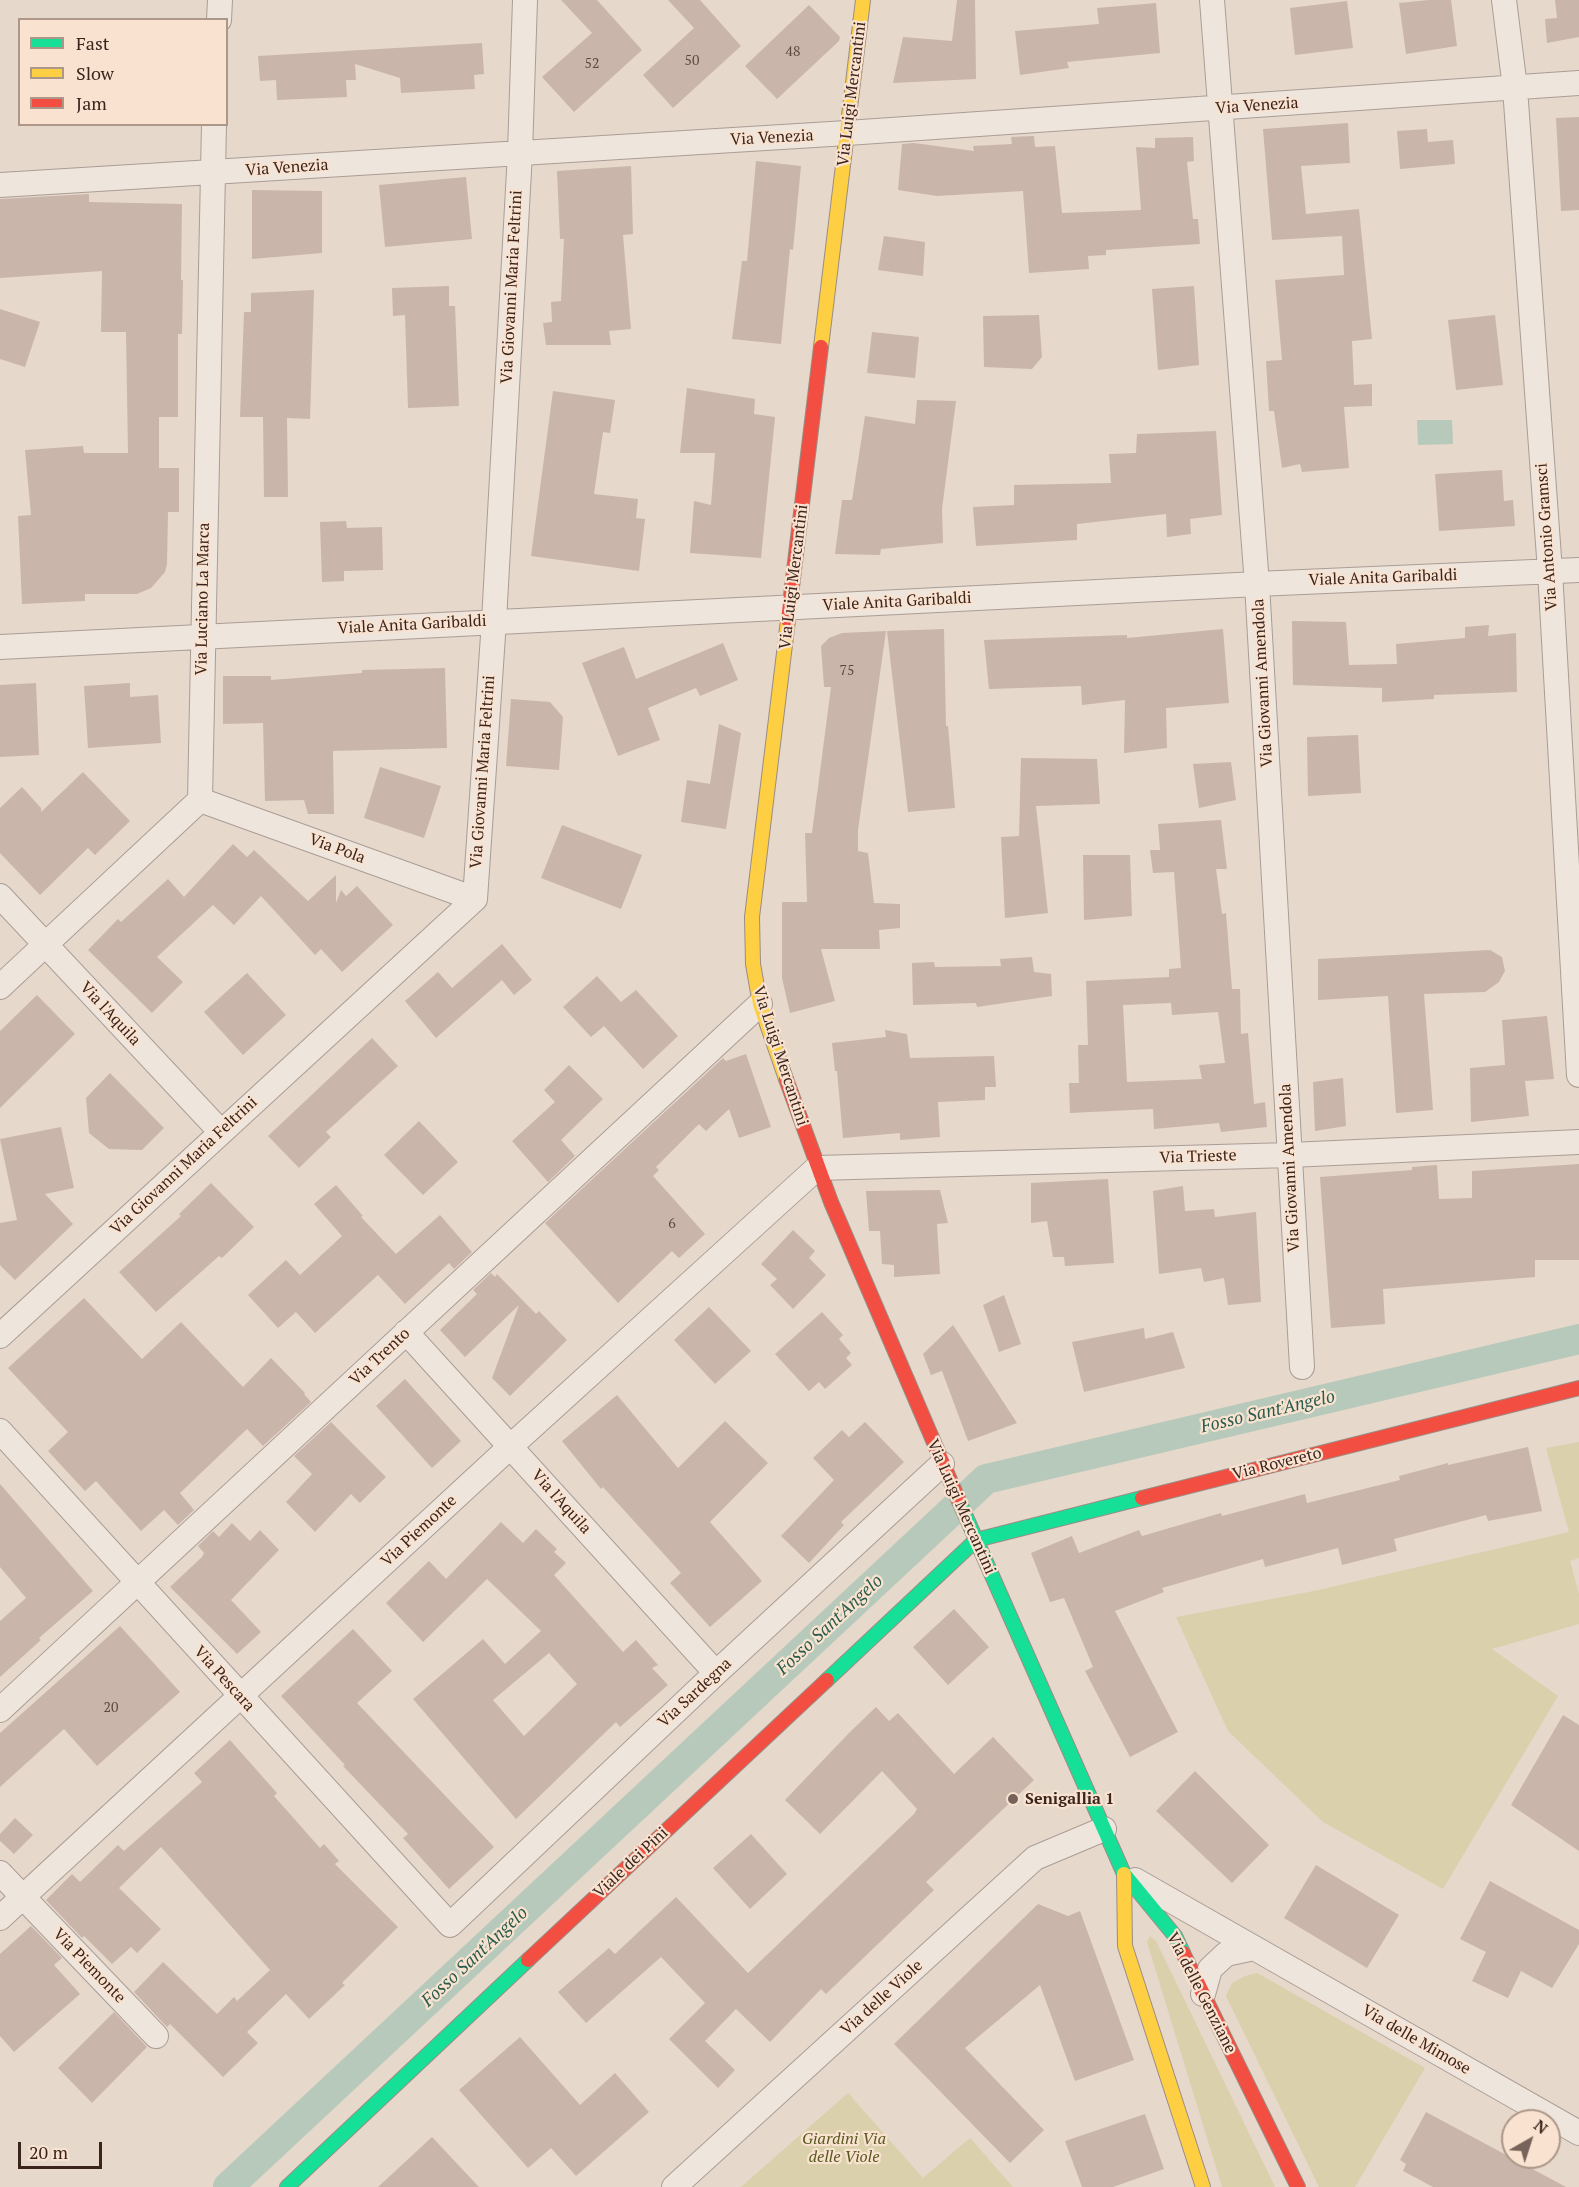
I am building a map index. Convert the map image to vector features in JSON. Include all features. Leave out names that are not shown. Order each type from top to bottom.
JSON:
[{"type":"street","points":[[219,18],[220,0]]},
{"type":"street","name":"Via Giovanni Maria Feltrini","points":[[0,1336],[475,899],[494,621],[520,153],[525,0]]},
{"type":"street","name":"Via Luigi Mercantini","points":[[863,0],[752,917],[753,964],[760,1004],[817,1168],[942,1464],[1124,1874]]},
{"type":"street","name":"Via Giovanni Amendola","points":[[1212,0],[1257,584],[1302,1367]]},
{"type":"street","name":"Via Antonio Gramsci","points":[[1504,0],[1515,88],[1550,571],[1579,1076]]},
{"type":"street","name":"Via Venezia","points":[[0,185],[847,134],[1579,83]]},
{"type":"street","name":"Via Luciano La Marca","points":[[200,800],[214,126]]},
{"type":"street","name":"Viale Anita Garibaldi","points":[[0,647],[494,621],[1579,570]]},
{"type":"street","points":[[0,987],[200,800]]},
{"type":"street","name":"Via Pola","points":[[200,800],[475,899]]},
{"type":"street","name":"Via l'Aquila","points":[[0,896],[221,1132]]},
{"type":"street","name":"Via Trento","points":[[0,1710],[760,1004]]},
{"type":"street","name":"Via Trieste","points":[[817,1168],[1290,1155],[1579,1142]]},
{"type":"street","name":"Via Piemonte","points":[[0,1918],[511,1446],[817,1168]]},
{"type":"street","name":"Via l'Aquila","points":[[406,1332],[716,1673]]},
{"type":"street","name":"Via Rovereto","points":[[976,1540],[1579,1388]]},
{"type":"street","name":"Via Pescara","points":[[0,1431],[450,1925]]},
{"type":"street","name":"Via Sardegna","points":[[450,1925],[716,1673],[942,1464]]},
{"type":"street","name":"Viale dei Pini","points":[[287,2187],[976,1540]]},
{"type":"street","name":"Via delle Viole","points":[[674,2187],[1035,1858],[1104,1829]]},
{"type":"street","points":[[0,1873],[23,1896]]},
{"type":"street","points":[[1124,1874],[1125,1946],[1203,2187]]},
{"type":"street","name":"Via delle Mimose","points":[[1124,1874],[1579,2133]]},
{"type":"street","name":"Via delle Genziane","points":[[1124,1874],[1175,1936],[1298,2187]]},
{"type":"street","name":"Via Piemonte","points":[[23,1896],[156,2036]]},
{"type":"street","points":[[1203,1994],[1210,1969],[1226,1954],[1254,1948]]},
{"type":"green space","points":[[1579,1442],[1579,1558],[1570,1561],[1579,1594],[1579,1624],[1492,1649],[1558,1696],[1443,1889],[1323,1822],[1228,1731],[1176,1617],[1314,1591],[1569,1532],[1546,1448]]},
{"type":"green space","points":[[1150,1936],[1156,1941],[1275,2187],[1222,2187],[1147,1942]]},
{"type":"green space","points":[[1257,1973],[1425,2068],[1355,2187],[1319,2187],[1226,1996],[1232,1983]]},
{"type":"green space","name":"Giardini Via delle Viole","points":[[848,2093],[923,2178],[970,2138],[1013,2187],[741,2187]]},
{"type":"shaded area","points":[[1417,420],[1452,420],[1453,444],[1418,445]]},
{"type":"building","points":[[561,0],[597,0],[642,50],[574,112],[542,77],[592,33]]},
{"type":"building","points":[[668,0],[700,0],[741,46],[673,108],[643,75],[694,28]]},
{"type":"building","points":[[957,0],[975,0],[976,79],[893,83],[903,37],[952,41]]},
{"type":"building","points":[[1451,0],[1457,46],[1406,54],[1399,3]]},
{"type":"building","points":[[1555,0],[1579,0],[1579,37],[1547,43],[1545,19],[1557,18]]},
{"type":"building","points":[[1347,1],[1353,48],[1295,55],[1290,8]]},
{"type":"building","points":[[1156,3],[1160,53],[1067,62],[1069,68],[1020,75],[1015,31],[1099,24],[1097,8]]},
{"type":"building","points":[[809,5],[840,37],[839,41],[777,99],[745,66]]},
{"type":"building","points":[[482,43],[484,74],[474,75],[475,89],[401,93],[400,78],[355,64],[356,80],[346,80],[347,97],[277,100],[276,80],[260,81],[258,56]]},
{"type":"building","points":[[1579,117],[1579,210],[1561,211],[1556,118]]},
{"type":"building","points":[[1348,123],[1350,163],[1301,166],[1306,214],[1359,209],[1372,339],[1352,341],[1354,385],[1372,384],[1372,406],[1344,407],[1349,468],[1302,472],[1300,464],[1282,468],[1274,411],[1269,411],[1266,361],[1282,360],[1275,280],[1344,275],[1342,236],[1272,240],[1263,129]]},
{"type":"building","points":[[1427,129],[1428,142],[1453,140],[1455,164],[1400,169],[1397,131]]},
{"type":"building","points":[[1034,136],[1035,147],[1055,146],[1062,213],[1141,210],[1136,147],[1155,148],[1155,138],[1193,137],[1194,161],[1187,162],[1193,219],[1198,219],[1200,244],[1106,250],[1106,255],[1088,256],[1089,269],[1029,273],[1023,191],[937,196],[898,190],[902,144],[914,143],[974,151],[973,146],[1012,144],[1011,137]]},
{"type":"building","points":[[756,161],[801,166],[781,344],[732,339],[742,261],[747,261]]},
{"type":"building","points":[[631,166],[633,234],[623,235],[631,329],[609,331],[611,345],[546,345],[543,323],[552,322],[551,302],[561,301],[564,239],[560,239],[557,171]]},
{"type":"building","points":[[466,177],[472,239],[385,247],[379,185]]},
{"type":"building","points":[[252,190],[322,191],[322,253],[252,259]]},
{"type":"building","points":[[89,194],[89,202],[182,204],[182,334],[178,334],[178,417],[159,417],[159,468],[179,468],[179,512],[168,512],[167,564],[165,572],[151,588],[137,594],[85,594],[85,601],[22,604],[18,516],[31,515],[25,450],[83,446],[84,453],[128,453],[126,332],[101,332],[102,271],[0,278],[0,199]]},
{"type":"building","points":[[884,236],[925,242],[923,276],[878,270]]},
{"type":"building","points":[[449,286],[449,306],[455,306],[459,406],[408,408],[405,315],[393,316],[392,288]]},
{"type":"building","points":[[1194,286],[1199,365],[1158,370],[1152,289]]},
{"type":"building","points":[[314,290],[310,419],[287,418],[288,497],[264,497],[263,417],[240,417],[244,312],[251,312],[251,293]]},
{"type":"building","points":[[0,309],[40,322],[25,367],[0,359]]},
{"type":"building","points":[[1039,315],[1042,357],[1032,369],[984,367],[983,316]]},
{"type":"building","points":[[1495,315],[1503,385],[1456,390],[1448,320]]},
{"type":"building","points":[[872,332],[919,337],[915,378],[867,373]]},
{"type":"building","points":[[687,388],[755,399],[754,414],[775,417],[761,558],[690,553],[694,501],[711,505],[715,453],[680,453]]},
{"type":"building","points":[[553,391],[615,400],[610,433],[603,432],[594,494],[638,499],[636,518],[645,519],[639,571],[531,556]]},
{"type":"building","points":[[917,400],[956,401],[942,509],[943,543],[881,549],[880,555],[835,554],[842,500],[852,500],[865,416],[915,424]]},
{"type":"building","points":[[1216,431],[1222,515],[1190,519],[1191,534],[1167,537],[1166,514],[1077,524],[1077,540],[976,546],[973,507],[1014,505],[1014,485],[1111,483],[1109,454],[1136,453],[1137,434]]},
{"type":"building","points":[[1502,470],[1504,501],[1513,500],[1515,526],[1439,531],[1435,474]]},
{"type":"building","points":[[346,521],[347,528],[382,527],[383,570],[344,571],[344,581],[322,582],[320,522]]},
{"type":"building","points":[[1292,621],[1346,622],[1349,665],[1397,664],[1396,644],[1465,638],[1465,627],[1489,625],[1488,636],[1516,633],[1517,692],[1434,695],[1434,699],[1382,702],[1382,688],[1293,685]]},
{"type":"building","points":[[944,629],[946,726],[948,726],[955,808],[908,812],[887,631]]},
{"type":"building","points":[[1223,629],[1229,703],[1166,708],[1167,748],[1124,753],[1125,700],[1082,705],[1081,686],[989,689],[984,640],[1127,635],[1127,638]]},
{"type":"building","points":[[886,631],[858,830],[858,851],[868,853],[874,903],[900,904],[900,928],[879,930],[880,949],[821,949],[835,1001],[790,1013],[782,978],[782,902],[807,902],[805,833],[812,833],[831,687],[824,687],[821,646],[829,638],[842,633]]},
{"type":"building","points":[[723,643],[738,680],[700,696],[696,688],[648,708],[660,740],[618,756],[582,663],[624,647],[636,679]]},
{"type":"building","points":[[445,668],[447,748],[331,751],[333,751],[334,814],[308,814],[304,800],[265,801],[263,723],[223,724],[223,676],[271,676],[271,680],[362,673],[362,670]]},
{"type":"building","points":[[36,683],[39,755],[0,757],[0,685]]},
{"type":"building","points":[[130,683],[130,697],[158,695],[161,743],[88,748],[84,686]]},
{"type":"building","points":[[511,699],[550,702],[563,717],[559,770],[506,766]]},
{"type":"building","points":[[719,724],[741,733],[726,829],[681,822],[687,780],[710,784]]},
{"type":"building","points":[[1358,735],[1361,793],[1308,796],[1307,737]]},
{"type":"building","points":[[1021,758],[1097,759],[1100,804],[1036,806],[1048,913],[1005,918],[1001,837],[1019,836]]},
{"type":"building","points":[[1231,762],[1236,800],[1199,808],[1193,764]]},
{"type":"building","points":[[380,767],[441,786],[424,838],[364,818]]},
{"type":"building","points":[[83,772],[130,821],[95,855],[88,848],[40,895],[0,853],[0,808],[22,787],[41,808],[41,812]]},
{"type":"building","points":[[1221,820],[1227,869],[1216,869],[1222,914],[1226,913],[1232,989],[1240,989],[1241,1034],[1248,1033],[1254,1104],[1265,1102],[1267,1127],[1221,1132],[1219,1123],[1154,1129],[1153,1109],[1070,1113],[1069,1083],[1079,1083],[1078,1045],[1088,1045],[1086,981],[1169,977],[1169,969],[1181,968],[1174,872],[1153,873],[1150,850],[1160,850],[1158,824]],"holes":[[[1171,1003],[1172,1015],[1218,1012],[1225,1063],[1199,1065],[1202,1079],[1127,1082],[1123,1005]]]},
{"type":"building","points":[[562,825],[642,855],[621,909],[541,878]]},
{"type":"building","points":[[233,844],[247,857],[254,850],[308,901],[336,875],[336,903],[341,890],[346,896],[357,886],[393,925],[342,972],[321,949],[315,955],[261,896],[234,925],[213,905],[157,957],[183,982],[152,1013],[88,950],[118,919],[121,922],[168,879],[184,897]]},
{"type":"building","points":[[1083,855],[1130,855],[1132,916],[1084,920]]},
{"type":"building","points":[[502,944],[532,980],[514,995],[502,980],[436,1038],[405,1001],[438,972],[452,988]]},
{"type":"building","points":[[1490,950],[1502,957],[1505,971],[1499,982],[1485,992],[1424,994],[1433,1110],[1396,1113],[1388,996],[1318,1000],[1318,959]]},
{"type":"building","points":[[1032,957],[1034,972],[1051,974],[1052,996],[977,1007],[976,1003],[913,1005],[912,963],[934,962],[935,967],[1001,966],[1000,959]]},
{"type":"building","points":[[247,973],[286,1015],[243,1055],[204,1012]]},
{"type":"building","points":[[597,976],[621,1002],[636,990],[678,1036],[643,1069],[604,1026],[591,1037],[563,1007]]},
{"type":"building","points":[[37,995],[75,1034],[0,1108],[0,1031]]},
{"type":"building","points":[[1547,1016],[1554,1079],[1525,1081],[1529,1116],[1471,1122],[1470,1068],[1505,1065],[1502,1020]]},
{"type":"building","points":[[885,1030],[907,1034],[910,1058],[994,1056],[996,1087],[985,1087],[985,1100],[938,1102],[940,1137],[900,1140],[900,1133],[843,1138],[832,1043],[886,1037]]},
{"type":"building","points":[[372,1038],[398,1066],[326,1132],[331,1137],[299,1168],[268,1136]]},
{"type":"building","points":[[746,1054],[771,1127],[739,1138],[729,1109],[706,1131],[699,1124],[656,1167],[659,1170],[653,1176],[705,1234],[679,1258],[672,1251],[618,1303],[545,1223],[723,1058],[726,1061]]},
{"type":"building","points":[[569,1065],[603,1099],[561,1140],[575,1156],[548,1182],[512,1141],[555,1102],[544,1090]]},
{"type":"building","points":[[110,1073],[164,1128],[142,1150],[109,1149],[89,1133],[86,1098]]},
{"type":"building","points":[[1343,1078],[1346,1126],[1315,1131],[1313,1082]]},
{"type":"building","points":[[419,1121],[458,1162],[423,1195],[384,1155]]},
{"type":"building","points":[[61,1127],[74,1188],[45,1194],[73,1224],[15,1280],[0,1265],[0,1223],[17,1220],[0,1139]]},
{"type":"building","points":[[1579,1164],[1579,1260],[1535,1260],[1535,1277],[1383,1289],[1385,1324],[1331,1328],[1320,1177],[1412,1170],[1412,1167],[1437,1165],[1439,1199],[1472,1198],[1472,1171]]},
{"type":"building","points":[[1108,1179],[1114,1263],[1065,1266],[1064,1257],[1053,1257],[1047,1221],[1031,1223],[1031,1183]]},
{"type":"building","points":[[211,1183],[254,1227],[222,1258],[219,1256],[156,1312],[119,1272],[181,1216],[179,1214]]},
{"type":"building","points":[[336,1185],[363,1216],[361,1217],[396,1254],[440,1215],[472,1252],[454,1269],[449,1263],[405,1304],[378,1275],[315,1333],[296,1312],[278,1328],[248,1295],[286,1260],[300,1275],[342,1236],[314,1204]]},
{"type":"building","points":[[1183,1186],[1185,1211],[1214,1209],[1215,1217],[1256,1212],[1261,1302],[1228,1305],[1224,1278],[1204,1282],[1201,1268],[1159,1274],[1153,1191]]},
{"type":"building","points":[[940,1190],[948,1223],[937,1224],[940,1274],[894,1277],[894,1265],[882,1264],[880,1231],[869,1231],[866,1191]]},
{"type":"building","points":[[793,1230],[815,1251],[809,1258],[826,1275],[793,1309],[770,1285],[777,1279],[761,1264]]},
{"type":"building","points":[[491,1273],[495,1277],[497,1274],[536,1314],[539,1311],[567,1340],[510,1396],[492,1378],[519,1305],[465,1357],[440,1330],[477,1294],[473,1290]]},
{"type":"building","points":[[1004,1295],[1021,1344],[999,1352],[983,1305]]},
{"type":"building","points":[[84,1298],[142,1359],[181,1322],[243,1387],[271,1358],[311,1402],[263,1446],[247,1429],[180,1493],[194,1510],[178,1525],[164,1510],[141,1531],[96,1481],[85,1491],[48,1451],[68,1432],[8,1368]]},
{"type":"building","points":[[709,1307],[751,1351],[715,1384],[674,1340]]},
{"type":"building","points":[[822,1312],[843,1335],[839,1339],[851,1353],[846,1358],[852,1365],[825,1389],[819,1382],[809,1391],[775,1354]]},
{"type":"building","points":[[953,1325],[1017,1423],[968,1441],[942,1371],[931,1375],[923,1354]]},
{"type":"building","points":[[1144,1328],[1145,1339],[1173,1332],[1185,1368],[1084,1392],[1072,1342]]},
{"type":"building","points":[[405,1379],[461,1441],[432,1468],[376,1406]]},
{"type":"building","points":[[617,1395],[678,1468],[725,1421],[768,1463],[710,1522],[762,1581],[710,1627],[670,1583],[681,1573],[603,1487],[601,1489],[562,1441]]},
{"type":"building","points":[[331,1422],[386,1477],[360,1503],[351,1494],[315,1532],[286,1502],[312,1474],[294,1456]]},
{"type":"building","points":[[865,1422],[904,1462],[841,1522],[844,1525],[809,1563],[781,1536],[834,1480],[813,1458],[842,1430],[849,1437]]},
{"type":"building","points":[[1528,1447],[1542,1511],[1488,1521],[1486,1515],[1394,1539],[1397,1551],[1342,1565],[1338,1548],[1265,1567],[1263,1559],[1162,1588],[1164,1592],[1115,1611],[1178,1732],[1130,1757],[1085,1671],[1093,1667],[1064,1598],[1050,1602],[1031,1553],[1072,1536],[1079,1553],[1139,1530],[1142,1536],[1221,1513],[1222,1516],[1305,1494],[1307,1503],[1400,1480],[1399,1476],[1448,1463],[1448,1465]]},
{"type":"building","points":[[0,1484],[93,1591],[39,1638],[41,1640],[0,1677],[0,1621],[26,1598],[0,1567]]},
{"type":"building","points":[[501,1522],[523,1543],[536,1529],[557,1549],[554,1552],[566,1563],[554,1575],[623,1652],[636,1640],[658,1665],[652,1668],[668,1685],[620,1727],[616,1722],[516,1819],[413,1699],[483,1639],[505,1664],[541,1631],[487,1579],[423,1642],[386,1603],[429,1561],[446,1579]],"holes":[[[549,1653],[577,1684],[524,1736],[493,1700]]]},
{"type":"building","points":[[232,1523],[250,1541],[260,1530],[279,1550],[231,1600],[261,1632],[237,1654],[170,1587],[202,1557],[204,1553],[198,1546],[213,1531],[219,1537]]},
{"type":"building","points":[[954,1609],[989,1647],[948,1685],[913,1647]]},
{"type":"building","points":[[120,1626],[180,1692],[97,1766],[64,1729],[0,1787],[0,1733]]},
{"type":"building","points":[[353,1629],[392,1671],[357,1703],[494,1847],[449,1889],[403,1838],[408,1834],[281,1696]]},
{"type":"building","points":[[876,1707],[889,1721],[898,1713],[954,1774],[993,1737],[1034,1780],[926,1882],[934,1890],[826,1994],[821,1989],[770,2042],[736,2009],[705,2041],[735,2070],[718,2088],[669,2039],[705,2003],[661,1957],[586,2023],[558,1992],[609,1948],[615,1954],[676,1897],[748,1973],[914,1814],[917,1809],[882,1771],[820,1834],[785,1800]]},
{"type":"building","points":[[1563,1715],[1579,1725],[1579,1851],[1511,1805]]},
{"type":"building","points":[[230,1740],[277,1793],[274,1796],[320,1848],[324,1844],[339,1861],[335,1864],[398,1927],[342,1983],[345,1985],[309,2019],[286,1994],[247,2032],[258,2043],[223,2077],[170,2024],[167,2027],[134,1992],[163,1962],[217,2014],[234,1997],[237,2001],[270,1970],[161,1847],[119,1888],[161,1929],[137,1953],[131,1947],[112,1964],[84,1936],[82,1938],[46,1900],[72,1874],[80,1882],[118,1845],[124,1851],[202,1782],[194,1773]]},
{"type":"building","points":[[1195,1771],[1269,1845],[1232,1883],[1156,1811]]},
{"type":"building","points":[[15,1818],[33,1835],[14,1854],[0,1841],[0,1834]]},
{"type":"building","points":[[751,1834],[787,1874],[750,1909],[713,1868]]},
{"type":"building","points":[[1316,1865],[1399,1915],[1367,1968],[1284,1918]]},
{"type":"building","points":[[1490,1881],[1579,1930],[1579,1944],[1552,1988],[1521,1971],[1508,1998],[1472,1981],[1486,1952],[1460,1939]]},
{"type":"building","points":[[1038,1904],[1068,1916],[1080,1911],[1134,2060],[1075,2081],[1040,1985],[965,2048],[1044,2130],[1010,2163],[894,2044]]},
{"type":"building","points":[[31,1926],[62,1958],[54,1965],[80,1994],[14,2052],[0,2036],[0,1954]]},
{"type":"building","points":[[114,2012],[147,2047],[92,2103],[58,2068]]},
{"type":"building","points":[[520,2037],[580,2105],[615,2073],[649,2112],[576,2176],[551,2148],[528,2168],[459,2090]]},
{"type":"building","points":[[1426,2112],[1501,2152],[1501,2169],[1532,2169],[1566,2187],[1433,2187],[1403,2171],[1406,2164],[1400,2160]]},
{"type":"building","points":[[1145,2114],[1164,2169],[1113,2187],[1082,2187],[1065,2141]]},
{"type":"building","points":[[432,2137],[479,2187],[378,2187]]},
{"type":"waterway","name":"Fosso Sant'Angelo","points":[[228,2187],[986,1479],[1579,1339]]},
{"type":"traffic: fast","points":[[827,1680],[976,1540],[1142,1498]]},
{"type":"traffic: fast","points":[[959,1501],[1124,1874],[1175,1936],[1183,1953]]},
{"type":"traffic: fast","points":[[287,2187],[528,1960]]},
{"type":"traffic: slow","points":[[821,347],[863,0]]},
{"type":"traffic: slow","points":[[786,1079],[760,1004],[753,964],[752,917],[788,620]]},
{"type":"traffic: slow","points":[[1124,1874],[1125,1946],[1203,2187]]},
{"type":"traffic: jam","points":[[788,620],[821,347]]},
{"type":"traffic: jam","points":[[786,1079],[831,1202],[959,1501]]},
{"type":"traffic: jam","points":[[1142,1498],[1579,1388]]},
{"type":"traffic: jam","points":[[528,1960],[827,1680]]},
{"type":"traffic: jam","points":[[1183,1953],[1298,2187]]},
{"type":"place","name":"Senigallia 1","points":[[1013,1799]]}]
